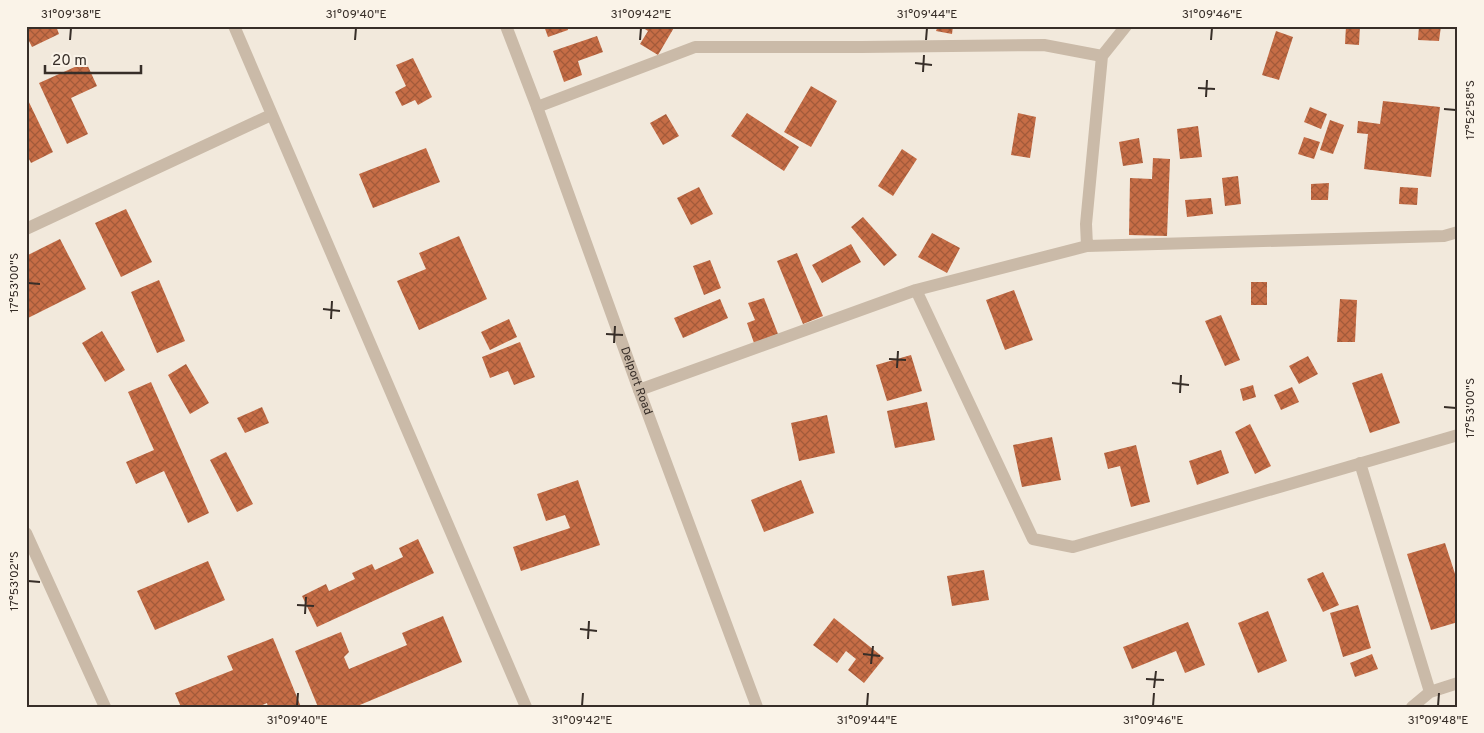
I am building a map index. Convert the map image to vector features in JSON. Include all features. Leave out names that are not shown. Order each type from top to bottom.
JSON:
[{"type":"street","points":[[234,26],[526,707]]},
{"type":"street","name":"Delport Road","points":[[506,26],[639,390],[758,707]]},
{"type":"street","points":[[1086,246],[1086,224],[1102,56],[1126,26]]},
{"type":"street","points":[[537,107],[695,47],[1044,45],[1102,56]]},
{"type":"street","points":[[26,229],[271,115]]},
{"type":"street","points":[[639,390],[916,290],[1086,246],[1444,236],[1458,232]]},
{"type":"street","points":[[916,290],[1033,539],[1073,547],[1458,434]]},
{"type":"street","points":[[1360,463],[1430,692]]},
{"type":"street","points":[[26,533],[105,707]]},
{"type":"street","points":[[1412,707],[1430,692],[1458,682]]},
{"type":"building","points":[[26,26],[56,26],[59,34],[32,47],[26,35]]},
{"type":"building","points":[[544,26],[567,26],[568,30],[548,37]]},
{"type":"building","points":[[640,26],[675,26],[658,55],[640,44],[648,31]]},
{"type":"building","points":[[938,26],[953,26],[952,34],[936,31]]},
{"type":"building","points":[[1346,26],[1360,26],[1359,45],[1345,44]]},
{"type":"building","points":[[1419,26],[1441,26],[1439,41],[1418,40]]},
{"type":"building","points":[[1276,31],[1293,37],[1279,80],[1262,75]]},
{"type":"building","points":[[597,36],[603,52],[578,61],[582,75],[564,82],[553,51]]},
{"type":"building","points":[[413,58],[432,97],[418,105],[415,100],[402,106],[395,92],[406,86],[396,65]]},
{"type":"building","points":[[86,62],[97,86],[71,98],[88,134],[67,144],[39,83]]},
{"type":"building","points":[[811,86],[837,101],[811,147],[784,132]]},
{"type":"building","points":[[26,96],[53,152],[31,163],[26,153]]},
{"type":"building","points":[[1383,101],[1440,107],[1431,177],[1364,169],[1368,134],[1357,133],[1358,121],[1380,124]]},
{"type":"building","points":[[1310,107],[1327,114],[1321,129],[1304,122]]},
{"type":"building","points":[[747,113],[799,147],[784,171],[731,136]]},
{"type":"building","points":[[1018,113],[1036,117],[1030,158],[1011,155]]},
{"type":"building","points":[[666,114],[679,136],[663,145],[650,123]]},
{"type":"building","points":[[1330,120],[1344,125],[1333,154],[1320,150]]},
{"type":"building","points":[[1198,126],[1202,157],[1180,159],[1177,129]]},
{"type":"building","points":[[1304,137],[1320,142],[1314,159],[1298,154]]},
{"type":"building","points":[[1139,138],[1143,163],[1123,166],[1119,142]]},
{"type":"building","points":[[426,148],[440,182],[373,208],[359,174]]},
{"type":"building","points":[[902,149],[917,159],[893,196],[878,186]]},
{"type":"building","points":[[1153,158],[1170,159],[1167,236],[1129,235],[1130,178],[1152,179]]},
{"type":"building","points":[[1238,176],[1241,204],[1225,206],[1222,178]]},
{"type":"building","points":[[1329,183],[1328,200],[1311,200],[1311,184]]},
{"type":"building","points":[[699,187],[713,214],[691,225],[677,198]]},
{"type":"building","points":[[1400,187],[1418,188],[1417,205],[1399,204]]},
{"type":"building","points":[[1211,198],[1213,214],[1187,217],[1185,200]]},
{"type":"building","points":[[126,209],[152,262],[121,277],[95,223]]},
{"type":"building","points":[[863,217],[897,255],[884,266],[851,227]]},
{"type":"building","points":[[932,233],[960,248],[947,273],[918,257]]},
{"type":"building","points":[[459,236],[487,299],[419,330],[397,281],[426,269],[419,253]]},
{"type":"building","points":[[60,239],[86,289],[26,319],[26,256]]},
{"type":"building","points":[[851,244],[861,262],[822,283],[812,265]]},
{"type":"building","points":[[797,253],[823,316],[803,324],[777,261]]},
{"type":"building","points":[[710,260],[721,288],[704,295],[693,266]]},
{"type":"building","points":[[159,280],[185,341],[157,353],[131,292]]},
{"type":"building","points":[[1251,282],[1267,282],[1267,305],[1251,305]]},
{"type":"building","points":[[1014,290],[1033,340],[1005,350],[986,300]]},
{"type":"building","points":[[764,298],[778,334],[754,343],[747,323],[755,320],[748,303]]},
{"type":"building","points":[[720,299],[728,318],[683,338],[674,318]]},
{"type":"building","points":[[1340,299],[1357,300],[1355,342],[1337,342]]},
{"type":"building","points":[[1221,315],[1240,360],[1225,366],[1205,321]]},
{"type":"building","points":[[509,319],[517,337],[490,350],[481,332]]},
{"type":"building","points":[[102,331],[125,370],[105,382],[82,343]]},
{"type":"building","points":[[520,342],[535,377],[514,385],[508,371],[490,378],[482,357]]},
{"type":"building","points":[[911,355],[922,391],[887,401],[876,365]]},
{"type":"building","points":[[1308,356],[1318,374],[1299,384],[1289,366]]},
{"type":"building","points":[[186,364],[209,403],[190,414],[168,375]]},
{"type":"building","points":[[1382,373],[1400,423],[1370,433],[1352,383]]},
{"type":"building","points":[[151,382],[209,513],[188,523],[164,471],[136,484],[126,462],[154,450],[128,392]]},
{"type":"building","points":[[1253,385],[1256,397],[1243,401],[1240,389]]},
{"type":"building","points":[[1292,387],[1299,402],[1281,410],[1274,395]]},
{"type":"building","points":[[927,402],[935,440],[895,448],[887,411]]},
{"type":"building","points":[[262,407],[269,423],[245,433],[237,418]]},
{"type":"building","points":[[827,415],[835,453],[799,461],[791,423]]},
{"type":"building","points":[[1250,424],[1271,466],[1255,474],[1235,432]]},
{"type":"building","points":[[1052,437],[1061,480],[1022,487],[1013,445]]},
{"type":"building","points":[[1136,445],[1150,502],[1131,507],[1120,466],[1108,469],[1104,453]]},
{"type":"building","points":[[1221,450],[1229,473],[1197,485],[1189,461]]},
{"type":"building","points":[[226,452],[253,504],[237,512],[210,460]]},
{"type":"building","points":[[578,480],[600,545],[521,571],[513,547],[570,528],[565,515],[546,521],[537,494]]},
{"type":"building","points":[[801,480],[814,513],[764,532],[751,500]]},
{"type":"building","points":[[418,539],[434,573],[317,627],[302,596],[326,584],[329,591],[355,579],[352,573],[372,564],[375,570],[403,557],[399,548]]},
{"type":"building","points":[[1445,543],[1458,583],[1458,622],[1431,630],[1407,554]]},
{"type":"building","points":[[208,561],[225,600],[155,630],[137,591]]},
{"type":"building","points":[[984,570],[989,600],[952,606],[947,576]]},
{"type":"building","points":[[1323,572],[1339,605],[1323,612],[1307,579]]},
{"type":"building","points":[[1358,605],[1371,648],[1343,657],[1330,613]]},
{"type":"building","points":[[1268,611],[1287,661],[1258,673],[1238,623]]},
{"type":"building","points":[[443,616],[462,662],[355,707],[318,707],[295,651],[341,632],[349,652],[344,657],[349,669],[407,645],[402,633]]},
{"type":"building","points":[[834,618],[884,658],[864,683],[848,670],[856,659],[846,651],[837,663],[813,645]]},
{"type":"building","points":[[1188,622],[1205,665],[1185,673],[1176,651],[1132,669],[1123,647]]},
{"type":"building","points":[[273,638],[301,707],[268,707],[267,703],[258,707],[181,707],[175,693],[233,670],[227,656]]},
{"type":"building","points":[[1372,654],[1378,669],[1355,677],[1350,663]]}]
